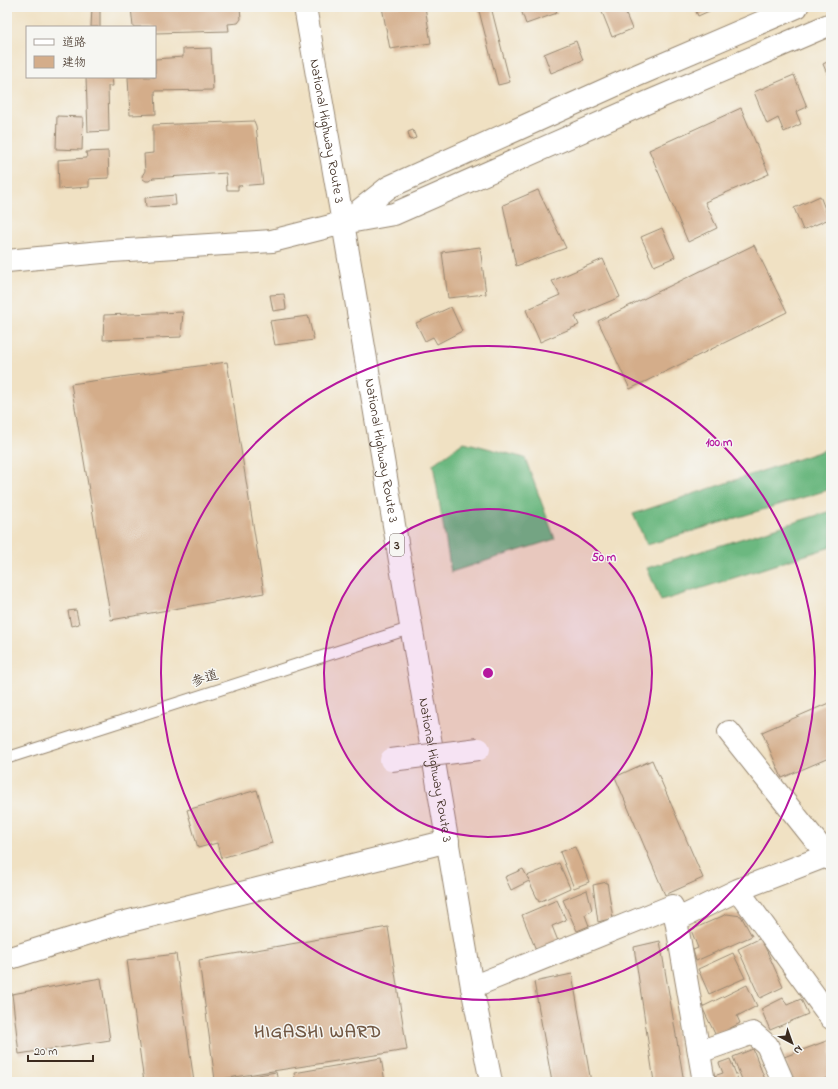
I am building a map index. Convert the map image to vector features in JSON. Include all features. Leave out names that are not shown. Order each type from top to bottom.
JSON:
[{"type":"main road","name":"National Highway Route 3","points":[[305,7],[472,987],[491,1082]]},
{"type":"main road","points":[[343,223],[389,187],[638,75],[797,7]]},
{"type":"main road","points":[[7,261],[112,251],[272,241],[343,223],[394,214],[646,103],[831,24]]},
{"type":"main road","points":[[676,920],[738,890],[830,856],[729,732]]},
{"type":"main road","points":[[391,760],[479,749]]},
{"type":"main road","points":[[7,959],[118,924],[448,841]]},
{"type":"main road","points":[[738,890],[831,1018]]},
{"type":"main road","points":[[472,987],[672,906],[676,920],[704,1082]]},
{"type":"main road","points":[[699,1052],[753,1033],[767,1045],[783,1082]]},
{"type":"lane","name":"参道","points":[[7,758],[411,628]]},
{"type":"green space","points":[[464,442],[525,458],[555,539],[451,572],[433,464]]},
{"type":"green space","points":[[831,448],[831,489],[647,545],[633,514]]},
{"type":"green space","points":[[831,511],[831,547],[661,601],[647,568]]},
{"type":"building","points":[[92,7],[100,7],[100,26],[91,26]]},
{"type":"building","points":[[131,7],[240,7],[241,19],[238,23],[228,24],[229,31],[156,33],[156,26],[133,26]]},
{"type":"building","points":[[382,7],[425,7],[431,43],[390,49]]},
{"type":"building","points":[[478,7],[491,7],[510,82],[498,85]]},
{"type":"building","points":[[520,7],[555,7],[557,13],[526,24]]},
{"type":"building","points":[[600,7],[623,7],[632,29],[612,37]]},
{"type":"building","points":[[694,7],[718,7],[698,16]]},
{"type":"building","points":[[576,41],[583,60],[551,73],[544,54]]},
{"type":"building","points":[[211,48],[213,90],[155,91],[156,114],[130,115],[128,78],[156,78],[156,59],[183,57],[183,49]]},
{"type":"building","points":[[831,60],[831,83],[823,64]]},
{"type":"building","points":[[794,75],[807,107],[796,112],[801,124],[784,132],[778,118],[767,124],[754,92]]},
{"type":"building","points":[[86,78],[112,78],[113,86],[108,86],[109,131],[88,132]]},
{"type":"building","points":[[741,108],[769,174],[705,202],[717,228],[688,242],[649,150]]},
{"type":"building","points":[[57,116],[83,117],[82,150],[56,149]]},
{"type":"building","points":[[254,121],[256,126],[263,184],[238,186],[238,190],[227,190],[226,173],[153,178],[149,181],[143,179],[142,176],[145,171],[144,154],[153,153],[153,125]]},
{"type":"building","points":[[413,130],[416,138],[410,140],[408,132]]},
{"type":"building","points":[[108,151],[109,178],[89,179],[89,187],[59,189],[58,160],[87,158],[86,152]]},
{"type":"building","points":[[538,190],[566,248],[516,266],[503,205]]},
{"type":"building","points":[[175,195],[176,205],[146,207],[145,198]]},
{"type":"building","points":[[831,195],[831,211],[826,198]]},
{"type":"building","points":[[820,196],[829,219],[803,230],[794,208]]},
{"type":"building","points":[[662,228],[675,257],[654,266],[641,237]]},
{"type":"building","points":[[754,245],[787,312],[630,389],[598,321]]},
{"type":"building","points":[[480,247],[486,294],[448,298],[442,252]]},
{"type":"building","points":[[603,259],[620,297],[575,316],[579,325],[540,342],[526,310],[560,295],[552,281]]},
{"type":"building","points":[[284,294],[286,309],[273,311],[270,295]]},
{"type":"building","points":[[451,307],[462,331],[437,344],[433,337],[425,341],[416,323]]},
{"type":"building","points":[[183,312],[181,337],[103,340],[104,315]]},
{"type":"building","points":[[308,316],[314,340],[275,345],[270,321]]},
{"type":"building","points":[[227,362],[264,593],[111,620],[71,384]]},
{"type":"building","points":[[76,610],[79,624],[71,626],[68,611]]},
{"type":"building","points":[[831,702],[831,757],[782,778],[762,732]]},
{"type":"building","points":[[652,760],[703,878],[665,895],[615,777]]},
{"type":"building","points":[[257,790],[272,843],[221,858],[217,843],[198,848],[187,810]]},
{"type":"building","points":[[575,847],[589,882],[574,888],[560,852]]},
{"type":"building","points":[[559,863],[570,888],[539,902],[529,881],[511,890],[505,877],[523,869],[529,880],[527,876]]},
{"type":"building","points":[[607,882],[613,918],[598,922],[593,885]]},
{"type":"building","points":[[587,890],[592,910],[585,915],[589,926],[577,931],[563,900]]},
{"type":"building","points":[[557,900],[566,920],[552,926],[558,941],[536,950],[522,915]]},
{"type":"building","points":[[727,914],[741,916],[752,936],[696,961],[693,950],[698,948],[691,930]]},
{"type":"building","points":[[388,927],[407,1050],[215,1080],[199,960]]},
{"type":"building","points":[[761,938],[783,987],[760,998],[738,949]]},
{"type":"building","points":[[660,941],[684,1082],[666,1082],[666,1080],[654,1082],[634,947]]},
{"type":"building","points":[[733,953],[745,978],[709,994],[698,969]]},
{"type":"building","points":[[176,954],[194,1082],[144,1082],[127,960]]},
{"type":"building","points":[[572,974],[591,1082],[552,1082],[534,982]]},
{"type":"building","points":[[101,978],[110,1040],[19,1054],[12,994]]},
{"type":"building","points":[[747,985],[757,1006],[737,1016],[740,1023],[716,1036],[702,1007]]},
{"type":"building","points":[[783,998],[787,1005],[801,999],[808,1014],[770,1030],[761,1009]]},
{"type":"building","points":[[829,1040],[831,1044],[831,1077],[816,1082],[793,1082],[784,1057]]},
{"type":"building","points":[[753,1049],[766,1082],[743,1082],[733,1057]]},
{"type":"building","points":[[381,1058],[385,1082],[296,1082],[294,1073]]},
{"type":"building","points":[[730,1059],[739,1082],[716,1082],[714,1076],[723,1073],[719,1063]]},
{"type":"building","points":[[276,1072],[278,1082],[230,1082],[230,1080]]},
{"type":"district","name":"HIGASHI WARD","points":[[318,1033]]}]
